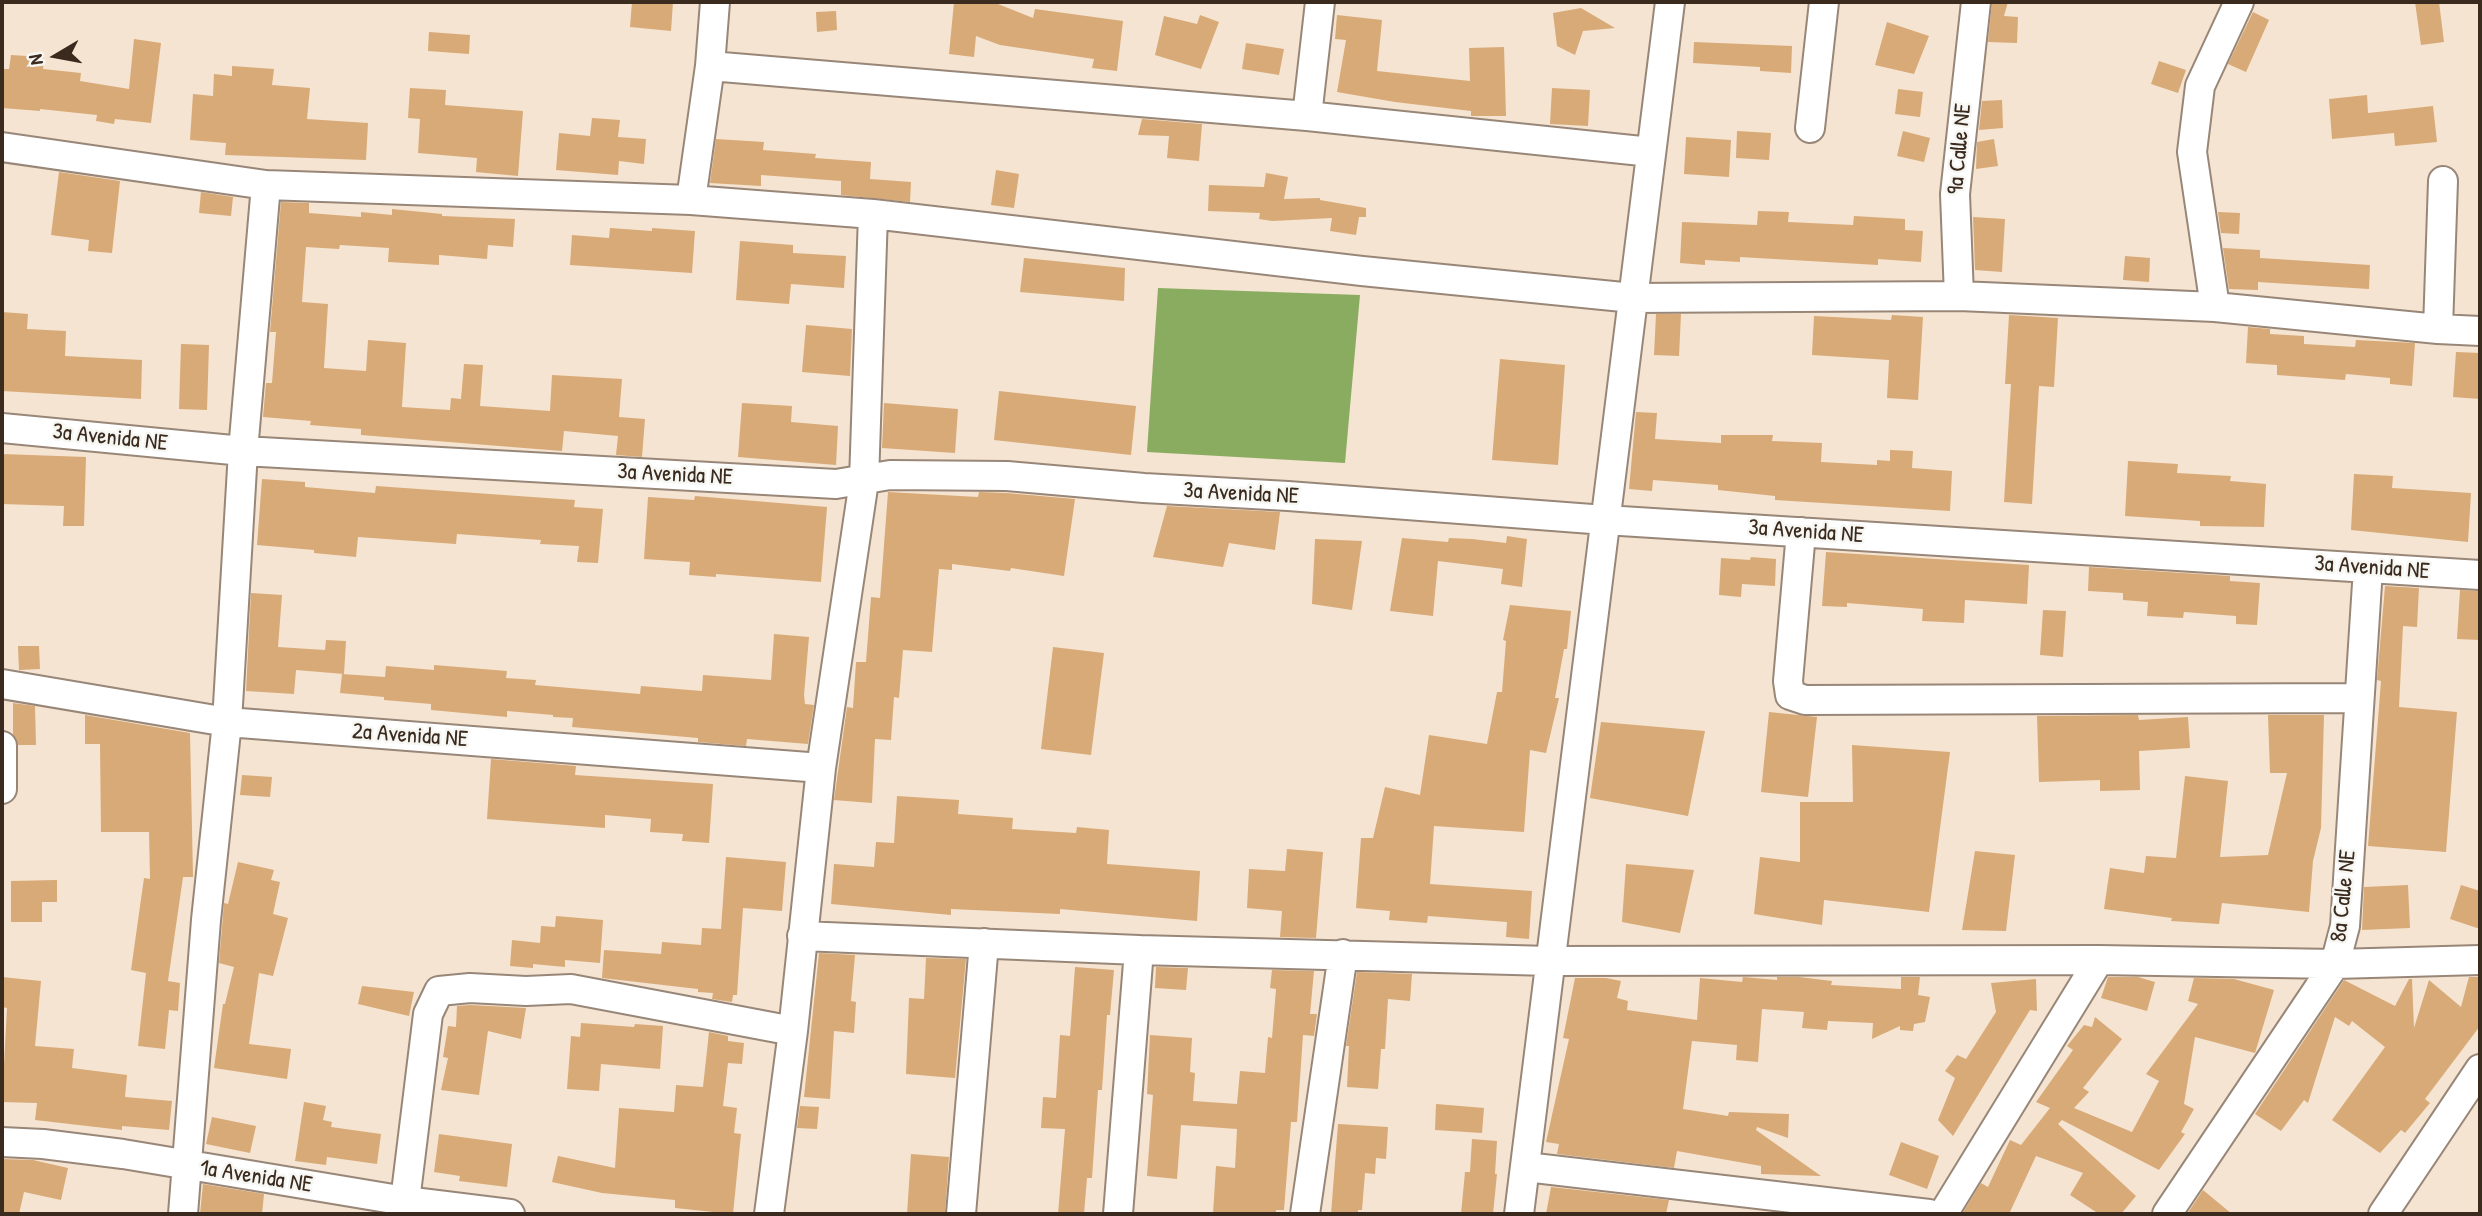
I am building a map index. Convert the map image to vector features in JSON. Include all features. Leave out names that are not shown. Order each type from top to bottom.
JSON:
[{"type":"street","points":[[691,200],[710,66],[715,2]]},
{"type":"street","points":[[1307,116],[1320,2]]},
{"type":"street","points":[[1520,1214],[1670,2]]},
{"type":"street","points":[[1810,128],[1824,2]]},
{"type":"street","name":"9a Calle NE","points":[[1959,296],[1955,194],[1976,2]]},
{"type":"street","points":[[2215,307],[2192,152],[2200,86],[2239,2]]},
{"type":"street","points":[[710,66],[1307,116],[1651,152]]},
{"type":"street","points":[[2,148],[266,185],[691,200],[873,214],[1362,271],[1633,298],[1959,296],[2215,307],[2480,331]]},
{"type":"street","points":[[2438,329],[2443,181]]},
{"type":"street","points":[[183,1214],[206,920],[227,722],[243,451],[266,185]]},
{"type":"street","points":[[769,1214],[793,1031],[821,768],[864,481],[873,214]]},
{"type":"street","name":"3a Avenida NE","points":[[2,428],[243,451],[836,484],[890,475],[1007,476],[1605,520],[2480,575]]},
{"type":"street","points":[[1801,532],[1788,681],[1790,695],[1805,700],[2359,698]]},
{"type":"street","name":"8a Calle NE","points":[[2167,1214],[2335,964],[2345,926],[2368,568]]},
{"type":"street","name":"2a Avenida NE","points":[[2,684],[227,722],[821,768]]},
{"type":"street","points":[[2,746],[2,789]]},
{"type":"street","points":[[802,936],[1139,950],[1550,961],[2099,960],[2335,964],[2480,960]]},
{"type":"street","points":[[961,1214],[984,943]]},
{"type":"street","points":[[1118,1214],[1139,950]]},
{"type":"street","points":[[1305,1214],[1343,954]]},
{"type":"street","points":[[1943,1214],[2099,960]]},
{"type":"street","points":[[405,1201],[428,1014],[439,991],[470,988],[526,991],[571,989],[793,1031]]},
{"type":"street","points":[[2383,1214],[2480,1069]]},
{"type":"street","name":"1a Avenida NE","points":[[2,1142],[123,1154],[405,1201],[510,1214]]},
{"type":"street","points":[[1526,1167],[1929,1214]]},
{"type":"green space","points":[[1158,288],[1360,295],[1345,463],[1147,452]]},
{"type":"building","points":[[632,2],[673,2],[671,31],[630,27]]},
{"type":"building","points":[[954,2],[993,2],[1033,18],[1035,9],[1123,21],[1117,71],[1092,68],[1094,59],[1000,45],[976,36],[974,57],[949,54]]},
{"type":"building","points":[[1992,2],[2008,2],[2004,16],[2018,17],[2017,43],[1988,42]]},
{"type":"building","points":[[2415,2],[2439,2],[2444,42],[2421,45]]},
{"type":"building","points":[[1581,8],[1615,28],[1583,31],[1575,55],[1557,46],[1553,13]]},
{"type":"building","points":[[836,11],[837,30],[817,32],[816,12]]},
{"type":"building","points":[[2253,12],[2269,20],[2246,72],[2228,64]]},
{"type":"building","points":[[1200,15],[1219,22],[1201,69],[1155,55],[1164,16],[1197,24]]},
{"type":"building","points":[[1337,15],[1382,20],[1377,71],[1470,81],[1469,48],[1504,47],[1506,116],[1471,116],[1471,111],[1337,92],[1346,40],[1335,39]]},
{"type":"building","points":[[1887,22],[1929,36],[1914,74],[1875,65]]},
{"type":"building","points":[[429,32],[470,35],[469,54],[428,51]]},
{"type":"building","points":[[134,39],[161,43],[151,123],[115,119],[114,124],[96,121],[97,115],[2,108],[2,69],[9,69],[11,55],[44,57],[43,69],[81,73],[80,81],[129,89]]},
{"type":"building","points":[[1694,42],[1792,46],[1791,73],[1760,71],[1760,67],[1693,63]]},
{"type":"building","points":[[1246,43],[1284,49],[1279,75],[1242,69]]},
{"type":"building","points":[[2159,61],[2186,70],[2178,93],[2151,84]]},
{"type":"building","points":[[232,66],[274,69],[272,85],[310,88],[307,119],[368,123],[366,160],[225,155],[226,143],[190,140],[193,94],[213,96],[214,74],[232,76]]},
{"type":"building","points":[[410,88],[446,90],[445,105],[523,111],[518,176],[476,172],[477,158],[418,153],[420,119],[408,118]]},
{"type":"building","points":[[1552,88],[1590,90],[1588,126],[1550,124]]},
{"type":"building","points":[[1898,89],[1923,92],[1920,117],[1895,114]]},
{"type":"building","points":[[2367,95],[2368,113],[2433,106],[2437,142],[2395,146],[2394,133],[2332,139],[2329,99]]},
{"type":"building","points":[[2002,100],[2003,128],[1979,130],[1982,101]]},
{"type":"building","points":[[592,118],[620,120],[618,137],[646,139],[644,164],[619,161],[618,175],[556,170],[559,133],[590,136]]},
{"type":"building","points":[[1142,119],[1202,124],[1199,161],[1167,158],[1169,136],[1138,135]]},
{"type":"building","points":[[1737,131],[1771,133],[1769,160],[1736,158]]},
{"type":"building","points":[[1903,131],[1930,138],[1924,162],[1897,156]]},
{"type":"building","points":[[1686,137],[1731,140],[1729,177],[1684,174]]},
{"type":"building","points":[[716,139],[764,142],[763,150],[816,154],[815,158],[871,162],[870,179],[911,182],[910,202],[841,195],[841,181],[761,175],[761,186],[710,183]]},
{"type":"building","points":[[1994,139],[1998,166],[1976,169],[1977,142]]},
{"type":"building","points":[[996,170],[1019,174],[1014,208],[991,205]]},
{"type":"building","points":[[59,172],[120,181],[112,253],[88,251],[89,240],[51,235]]},
{"type":"building","points":[[1266,173],[1288,177],[1284,199],[1320,198],[1366,208],[1366,217],[1359,217],[1356,235],[1330,231],[1332,218],[1272,221],[1259,219],[1260,213],[1208,211],[1209,185],[1264,187]]},
{"type":"building","points":[[201,192],[233,197],[231,216],[199,213]]},
{"type":"building","points":[[281,202],[309,203],[309,213],[361,217],[361,212],[392,215],[392,209],[442,216],[515,219],[513,247],[488,245],[487,259],[439,255],[439,265],[388,262],[389,248],[340,245],[339,249],[306,247],[302,302],[328,304],[324,368],[366,371],[368,340],[406,343],[402,407],[450,410],[451,398],[461,399],[464,364],[483,365],[480,406],[550,411],[552,375],[622,379],[619,417],[645,419],[642,457],[616,455],[618,436],[564,431],[562,451],[361,435],[361,429],[310,425],[311,421],[263,417],[266,383],[272,383],[276,332],[270,332]]},
{"type":"building","points":[[1758,211],[1789,212],[1788,222],[1853,225],[1854,216],[1905,219],[1905,230],[1923,231],[1921,262],[1878,259],[1878,265],[1740,257],[1740,262],[1705,260],[1705,265],[1680,263],[1682,222],[1757,225]]},
{"type":"building","points":[[2218,212],[2240,213],[2239,234],[2221,233]]},
{"type":"building","points":[[1973,217],[2005,219],[2002,272],[1975,270]]},
{"type":"building","points":[[610,228],[695,231],[692,273],[570,265],[572,235],[609,238]]},
{"type":"building","points":[[740,241],[793,245],[793,253],[846,256],[844,288],[791,284],[789,304],[736,300]]},
{"type":"building","points":[[2223,248],[2260,250],[2260,258],[2370,265],[2369,289],[2258,282],[2258,290],[2229,289]]},
{"type":"building","points":[[2125,256],[2150,258],[2149,282],[2123,280]]},
{"type":"building","points":[[1024,258],[1125,268],[1124,301],[1020,292]]},
{"type":"building","points":[[2,312],[28,314],[27,329],[66,331],[65,356],[142,360],[141,399],[2,391]]},
{"type":"building","points":[[1656,314],[1681,314],[1679,356],[1654,355]]},
{"type":"building","points":[[1892,315],[1923,317],[1918,400],[1887,398],[1889,360],[1812,355],[1814,316],[1891,320]]},
{"type":"building","points":[[2009,315],[2058,318],[2054,387],[2039,386],[2032,504],[2004,502],[2011,384],[2005,384]]},
{"type":"building","points":[[806,325],[852,329],[850,376],[802,372]]},
{"type":"building","points":[[2248,327],[2270,329],[2270,334],[2304,336],[2304,344],[2355,347],[2356,340],[2415,343],[2412,386],[2390,384],[2390,378],[2346,374],[2345,380],[2277,375],[2277,365],[2246,363]]},
{"type":"building","points":[[181,344],[209,345],[207,410],[179,409]]},
{"type":"building","points":[[2456,352],[2480,353],[2480,399],[2453,397]]},
{"type":"building","points":[[1500,359],[1565,365],[1558,465],[1492,460]]},
{"type":"building","points":[[999,391],[1136,406],[1131,455],[994,440]]},
{"type":"building","points":[[742,403],[792,406],[791,422],[838,426],[836,465],[738,457]]},
{"type":"building","points":[[884,403],[958,409],[955,453],[882,448]]},
{"type":"building","points":[[1636,412],[1657,413],[1655,439],[1721,443],[1721,435],[1773,435],[1772,441],[1822,443],[1821,462],[1877,465],[1877,460],[1890,461],[1890,450],[1913,451],[1912,468],[1952,471],[1950,511],[1775,500],[1775,496],[1718,490],[1718,485],[1653,480],[1652,491],[1629,489]]},
{"type":"building","points":[[2,454],[86,457],[84,526],[63,526],[64,506],[2,504]]},
{"type":"building","points":[[2128,461],[2178,464],[2177,473],[2231,476],[2230,481],[2266,484],[2264,527],[2200,526],[2200,521],[2125,516]]},
{"type":"building","points":[[2354,474],[2393,476],[2392,488],[2471,493],[2468,542],[2351,530]]},
{"type":"building","points":[[262,479],[305,482],[305,487],[375,493],[376,486],[575,500],[574,507],[603,509],[598,563],[577,562],[579,546],[540,544],[541,540],[457,534],[456,544],[358,537],[356,557],[257,545]]},
{"type":"building","points":[[888,492],[978,497],[979,492],[1006,493],[1075,499],[1064,576],[1011,568],[1010,571],[952,564],[952,570],[939,569],[932,652],[903,650],[899,698],[894,697],[891,740],[875,739],[872,803],[834,800],[847,707],[853,708],[856,662],[866,662],[871,597],[880,598]]},
{"type":"building","points":[[695,496],[827,507],[821,582],[716,574],[716,577],[689,575],[690,562],[644,559],[648,497],[694,500]]},
{"type":"building","points":[[1167,506],[1280,512],[1275,550],[1229,543],[1223,567],[1153,557]]},
{"type":"building","points":[[1507,536],[1527,539],[1522,587],[1501,584],[1503,569],[1438,561],[1433,616],[1390,611],[1402,538],[1448,542],[1449,538],[1472,539],[1506,543]]},
{"type":"building","points":[[1315,539],[1362,541],[1352,610],[1312,604]]},
{"type":"building","points":[[1826,552],[2029,565],[2027,604],[1965,600],[1964,623],[1922,621],[1923,609],[1847,603],[1847,607],[1822,606]]},
{"type":"building","points":[[1751,557],[1776,559],[1775,586],[1742,584],[1741,597],[1719,595],[1721,558],[1750,560]]},
{"type":"building","points":[[2089,567],[2230,576],[2230,581],[2260,583],[2257,625],[2236,624],[2236,616],[2184,612],[2183,618],[2147,616],[2148,602],[2123,600],[2123,593],[2088,591]]},
{"type":"building","points":[[2385,586],[2419,588],[2417,627],[2403,626],[2399,707],[2457,712],[2446,852],[2368,846],[2381,681],[2377,680]]},
{"type":"building","points":[[2460,590],[2480,591],[2480,640],[2457,639]]},
{"type":"building","points":[[251,593],[282,595],[278,647],[325,650],[326,640],[346,641],[344,674],[296,670],[294,694],[246,691]]},
{"type":"building","points":[[1510,605],[1571,611],[1567,649],[1564,649],[1555,698],[1559,698],[1546,753],[1530,750],[1524,832],[1434,826],[1430,884],[1532,891],[1529,939],[1506,937],[1507,922],[1428,916],[1427,923],[1389,920],[1390,911],[1356,908],[1361,838],[1373,838],[1385,787],[1420,795],[1429,735],[1487,744],[1497,692],[1502,692],[1506,641],[1503,640]]},
{"type":"building","points":[[2043,610],[2066,611],[2063,657],[2040,655]]},
{"type":"building","points":[[774,634],[809,637],[804,695],[805,704],[814,705],[808,744],[747,739],[746,746],[698,742],[698,738],[572,727],[573,718],[553,715],[507,711],[507,717],[431,710],[431,704],[340,693],[342,674],[385,677],[386,666],[434,670],[434,665],[507,671],[506,678],[536,680],[535,685],[640,694],[641,686],[702,691],[703,675],[771,680]]},
{"type":"building","points":[[18,646],[39,646],[40,669],[19,670]]},
{"type":"building","points":[[1053,647],[1104,653],[1091,755],[1041,749]]},
{"type":"building","points":[[13,703],[35,706],[36,745],[18,745],[13,734]]},
{"type":"building","points":[[1769,712],[1817,717],[1808,797],[1761,792]]},
{"type":"building","points":[[85,715],[190,733],[193,877],[183,877],[168,981],[180,983],[178,1011],[169,1010],[165,1049],[138,1046],[146,973],[131,970],[144,878],[150,879],[149,832],[101,832],[100,744],[85,744]]},
{"type":"building","points":[[2138,715],[2139,720],[2188,717],[2190,748],[2139,751],[2140,790],[2100,791],[2100,780],[2039,782],[2037,716]]},
{"type":"building","points":[[2268,715],[2324,715],[2321,828],[2313,861],[2309,912],[2222,903],[2219,924],[2171,921],[2172,918],[2104,909],[2110,868],[2144,873],[2146,856],[2176,858],[2185,776],[2228,781],[2220,857],[2268,855],[2287,773],[2270,773]]},
{"type":"building","points":[[1601,722],[1705,731],[1688,816],[1590,798]]},
{"type":"building","points":[[1852,745],[1950,752],[1929,912],[1824,900],[1822,925],[1754,914],[1760,857],[1800,862],[1800,802],[1853,802]]},
{"type":"building","points":[[491,759],[576,766],[575,775],[713,784],[709,843],[682,841],[683,834],[650,832],[651,819],[605,815],[605,828],[487,819]]},
{"type":"building","points":[[242,775],[272,777],[270,797],[240,795]]},
{"type":"building","points":[[897,796],[959,800],[958,814],[1013,818],[1012,829],[1076,833],[1077,827],[1109,830],[1107,864],[1200,871],[1197,921],[1060,909],[1060,914],[951,909],[951,915],[831,904],[834,864],[874,867],[876,842],[894,843]]},
{"type":"building","points":[[1287,849],[1323,852],[1316,938],[1280,937],[1282,911],[1247,908],[1249,869],[1285,871]]},
{"type":"building","points":[[1975,851],[2015,855],[2006,931],[1962,930]]},
{"type":"building","points":[[726,857],[786,862],[782,911],[743,908],[737,995],[733,995],[732,1002],[712,999],[713,993],[698,992],[698,989],[602,978],[604,950],[661,954],[662,942],[701,945],[702,928],[721,929]]},
{"type":"building","points":[[238,862],[274,870],[271,880],[280,882],[273,914],[288,918],[273,976],[259,973],[249,1044],[291,1049],[287,1079],[214,1068],[223,1004],[234,967],[219,963],[224,903],[228,904]]},
{"type":"building","points":[[1626,864],[1694,870],[1680,933],[1622,922]]},
{"type":"building","points":[[57,880],[57,902],[42,902],[42,922],[11,922],[11,881]]},
{"type":"building","points":[[2408,885],[2410,928],[2362,930],[2364,887]]},
{"type":"building","points":[[2461,885],[2480,891],[2480,929],[2450,919]]},
{"type":"building","points":[[556,916],[603,920],[600,963],[565,960],[565,967],[533,964],[533,968],[510,966],[512,940],[540,943],[541,926],[555,927]]},
{"type":"building","points":[[819,953],[855,955],[851,1001],[856,1002],[854,1033],[834,1031],[830,1099],[804,1097]]},
{"type":"building","points":[[926,958],[966,959],[955,1078],[906,1074],[909,998],[924,999]]},
{"type":"building","points":[[1075,967],[1114,970],[1110,1015],[1107,1015],[1102,1090],[1098,1090],[1092,1178],[1087,1178],[1084,1214],[1058,1214],[1065,1129],[1041,1128],[1043,1097],[1056,1098],[1060,1035],[1070,1036]]},
{"type":"building","points":[[1156,967],[1188,968],[1186,990],[1155,988]]},
{"type":"building","points":[[1272,970],[1314,971],[1310,1014],[1317,1014],[1314,1036],[1303,1035],[1297,1122],[1291,1122],[1284,1210],[1276,1210],[1276,1214],[1213,1214],[1216,1166],[1235,1168],[1237,1129],[1181,1125],[1177,1179],[1147,1176],[1153,1095],[1147,1094],[1150,1035],[1192,1038],[1190,1072],[1195,1073],[1193,1101],[1237,1104],[1240,1071],[1265,1073],[1268,1037],[1272,1038],[1276,989],[1270,988]]},
{"type":"building","points":[[1357,972],[1412,974],[1410,1001],[1388,999],[1385,1049],[1381,1049],[1378,1089],[1347,1087],[1349,1046],[1346,1046]]},
{"type":"building","points":[[2,977],[41,981],[35,1046],[74,1049],[72,1068],[127,1075],[125,1097],[172,1101],[169,1130],[122,1126],[122,1130],[35,1120],[37,1103],[2,1102],[7,1008],[2,1007]]},
{"type":"building","points":[[1743,977],[1777,980],[1777,977],[1799,977],[1832,981],[1831,985],[1901,989],[1901,977],[1920,977],[1918,995],[1930,997],[1925,1022],[1914,1024],[1913,1031],[1900,1030],[1900,1026],[1872,1039],[1873,1023],[1828,1021],[1827,1030],[1802,1028],[1804,1012],[1762,1009],[1758,1062],[1736,1060],[1737,1045],[1692,1041],[1683,1109],[1728,1116],[1729,1112],[1789,1114],[1788,1138],[1757,1127],[1756,1130],[1821,1176],[1761,1174],[1761,1166],[1677,1151],[1674,1168],[1557,1154],[1559,1144],[1546,1142],[1569,1039],[1563,1038],[1575,978],[1621,981],[1617,998],[1628,1001],[1627,1010],[1697,1020],[1700,978],[1742,982]]},
{"type":"building","points":[[2108,977],[2138,977],[2155,982],[2147,1011],[2101,998]]},
{"type":"building","points":[[2469,977],[2480,977],[2480,1026],[2425,1099],[2430,1103],[2405,1133],[2401,1130],[2380,1153],[2332,1120],[2385,1047],[2352,1021],[2349,1026],[2335,1017],[2308,1103],[2304,1100],[2281,1131],[2255,1114],[2344,980],[2395,1006],[2409,979],[2412,979],[2414,1028],[2429,980],[2461,1007]]},
{"type":"building","points":[[2194,978],[2234,979],[2274,990],[2255,1053],[2195,1037],[2184,1104],[2194,1109],[2181,1132],[2185,1134],[2159,1170],[2062,1120],[2058,1124],[2136,1196],[2121,1214],[2099,1214],[2070,1195],[2083,1173],[2036,1156],[2009,1214],[1962,1214],[1981,1183],[1988,1187],[2010,1140],[2021,1145],[2050,1108],[2036,1102],[2073,1050],[2067,1046],[2084,1025],[2092,1027],[2095,1017],[2122,1039],[2083,1088],[2089,1092],[2074,1108],[2132,1132],[2159,1081],[2146,1074],[2198,1004],[2188,1001]]},
{"type":"building","points":[[2036,979],[2037,1011],[2030,1010],[1953,1136],[1938,1120],[1955,1078],[1945,1071],[1957,1055],[1966,1059],[1996,1012],[1991,983]]},
{"type":"building","points":[[362,986],[414,992],[409,1016],[358,1004]]},
{"type":"building","points":[[457,1006],[526,1008],[521,1039],[488,1031],[479,1095],[441,1090],[448,1058],[443,1057],[448,1026],[456,1027]]},
{"type":"building","points":[[581,1023],[663,1026],[660,1069],[601,1064],[599,1091],[567,1089],[571,1036],[580,1037]]},
{"type":"building","points":[[709,1032],[728,1036],[728,1041],[744,1043],[742,1064],[728,1063],[723,1106],[737,1108],[734,1133],[741,1134],[733,1214],[675,1208],[675,1200],[602,1193],[552,1182],[558,1156],[615,1168],[619,1108],[674,1112],[676,1085],[703,1087]]},
{"type":"building","points":[[304,1102],[326,1106],[323,1120],[332,1122],[331,1127],[381,1134],[377,1164],[327,1157],[326,1165],[295,1161]]},
{"type":"building","points":[[1436,1104],[1484,1108],[1482,1133],[1435,1130]]},
{"type":"building","points":[[800,1106],[819,1107],[817,1129],[797,1128]]},
{"type":"building","points":[[212,1117],[256,1126],[250,1153],[206,1144]]},
{"type":"building","points":[[1338,1124],[1388,1127],[1386,1159],[1376,1158],[1375,1174],[1365,1173],[1362,1210],[1358,1210],[1358,1214],[1331,1214]]},
{"type":"building","points":[[439,1134],[512,1144],[507,1187],[459,1181],[460,1176],[434,1172]]},
{"type":"building","points":[[1472,1139],[1497,1141],[1493,1214],[1461,1214],[1465,1172],[1470,1172]]},
{"type":"building","points":[[1901,1142],[1939,1156],[1927,1189],[1889,1175]]},
{"type":"building","points":[[911,1154],[949,1157],[945,1214],[907,1214]]},
{"type":"building","points":[[2,1159],[33,1160],[68,1168],[61,1200],[24,1192],[19,1214],[2,1214]]},
{"type":"building","points":[[203,1184],[264,1194],[262,1214],[200,1214]]},
{"type":"building","points":[[1551,1187],[1669,1200],[1666,1214],[1546,1214]]},
{"type":"building","points":[[2203,1190],[2232,1214],[2187,1214]]}]
